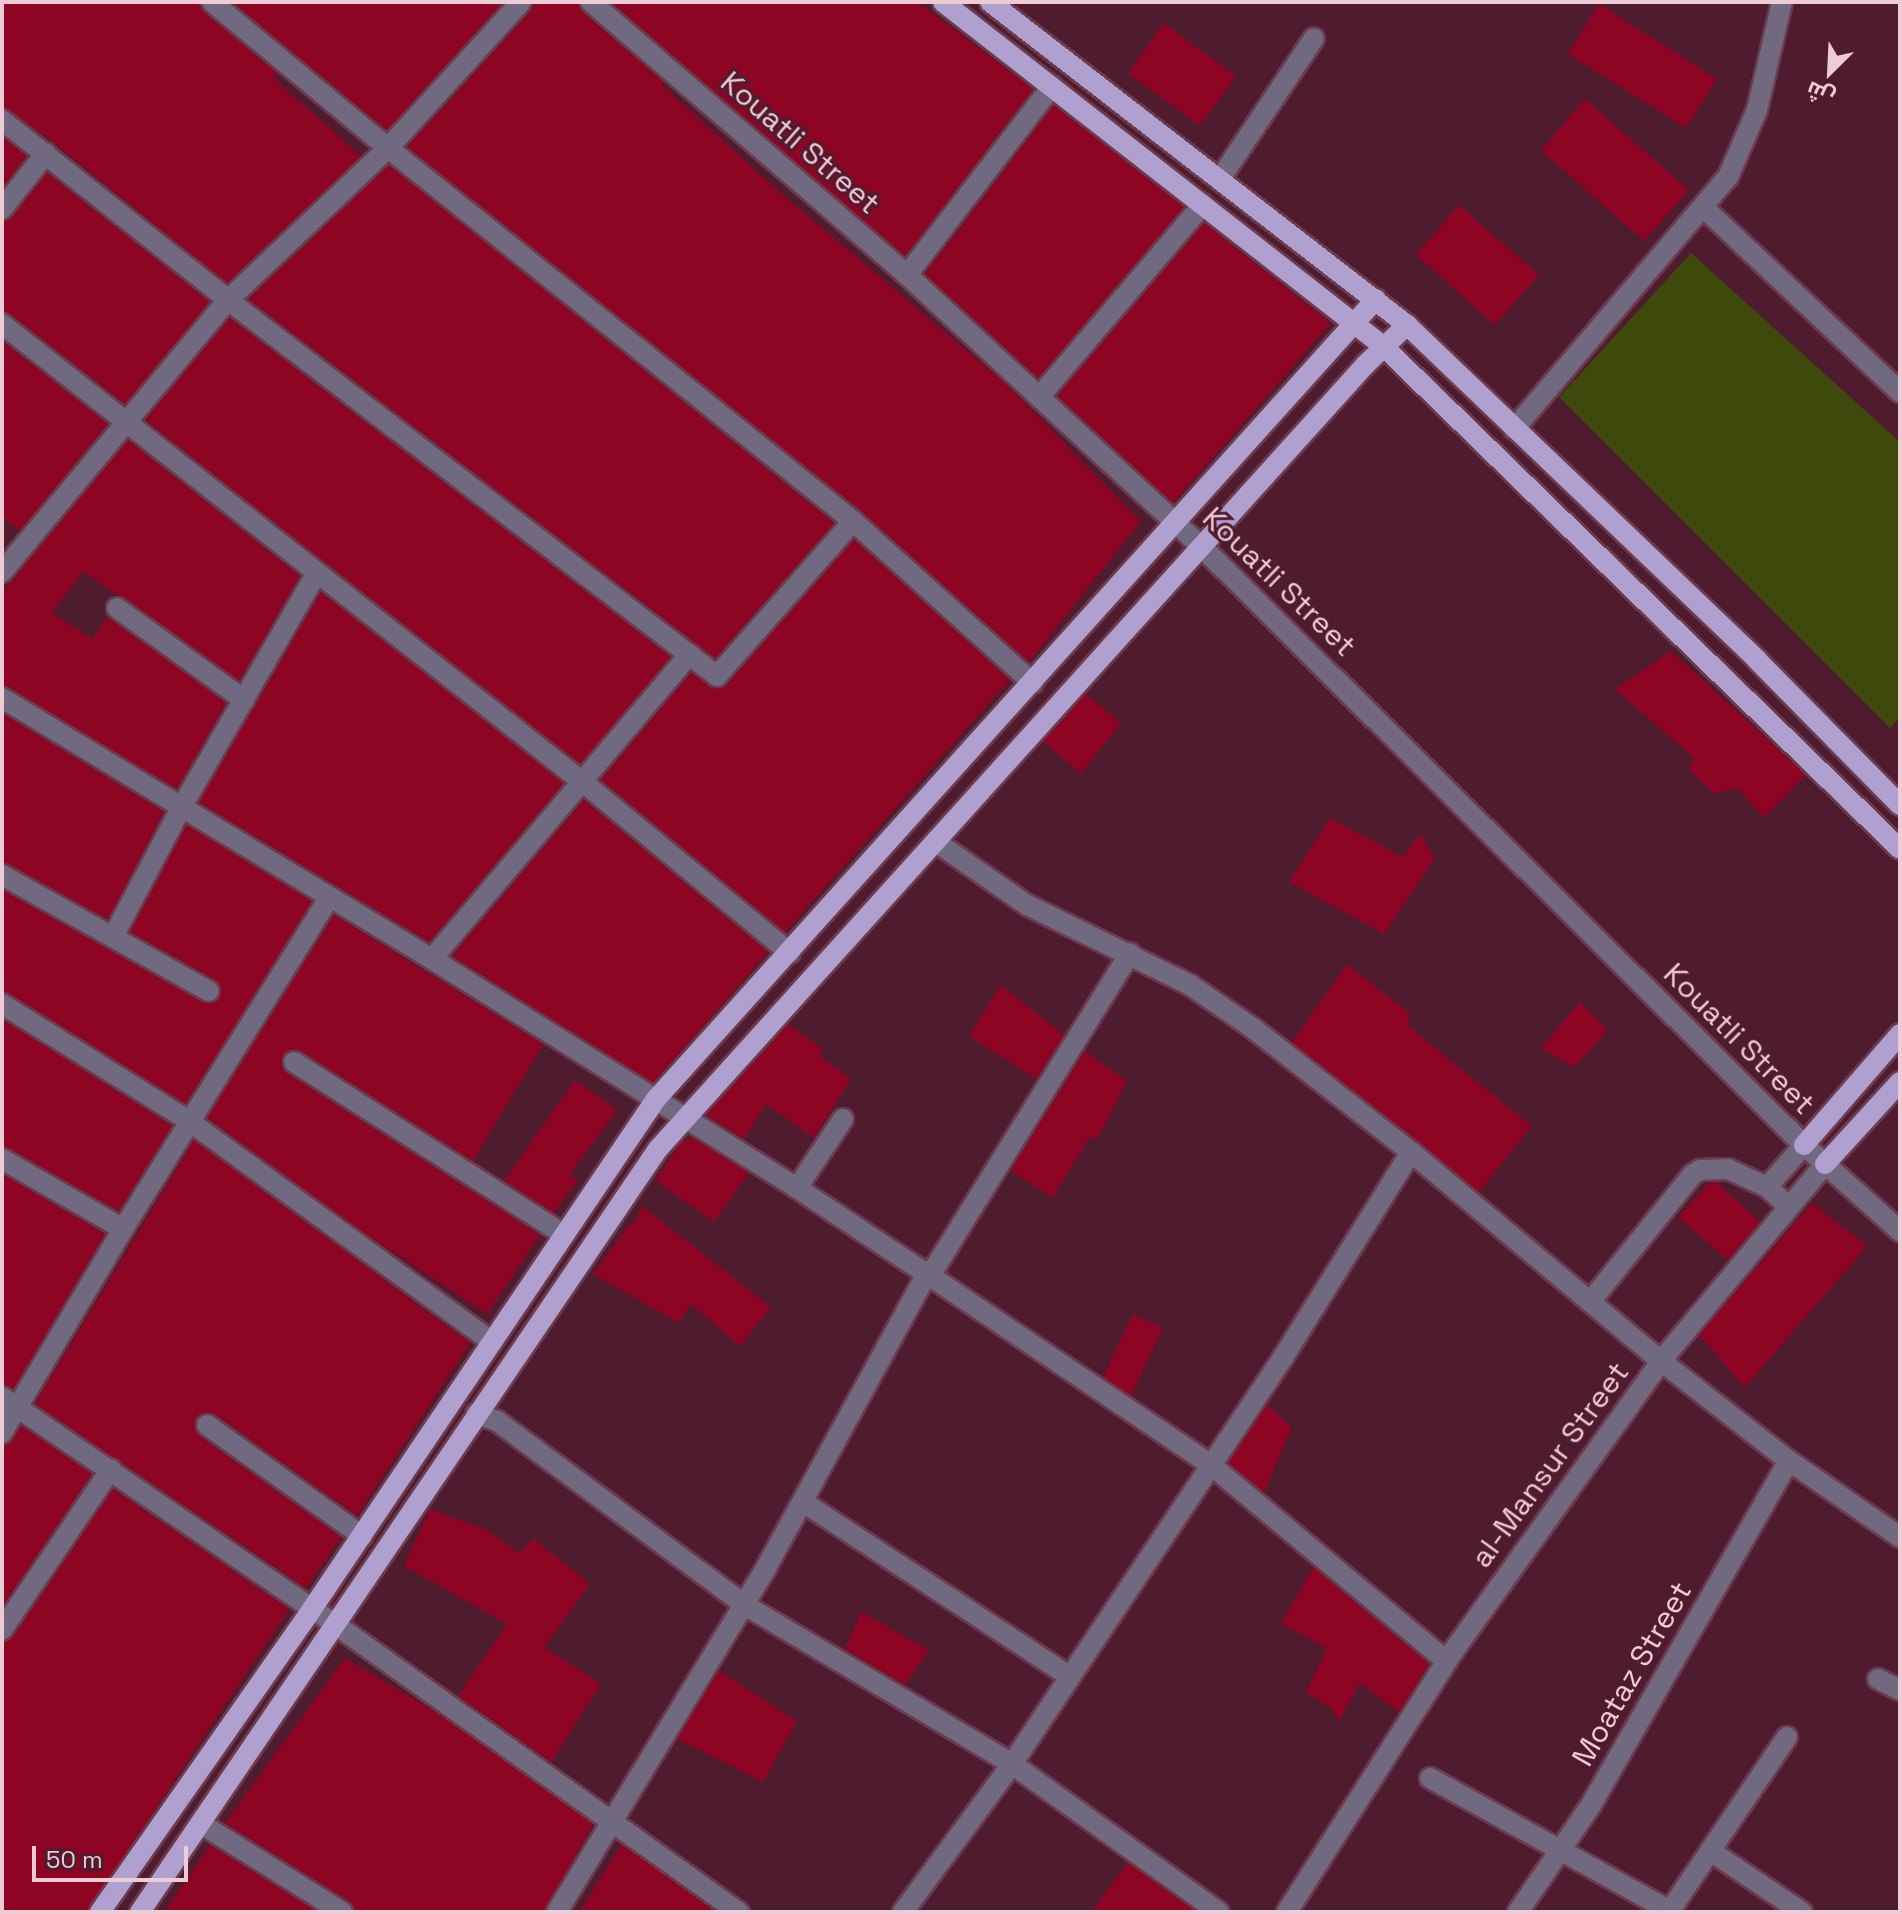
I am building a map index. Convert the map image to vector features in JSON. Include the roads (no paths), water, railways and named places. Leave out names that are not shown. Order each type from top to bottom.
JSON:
[{"type":"main road","points":[[943,2],[1383,346],[1900,849]]},
{"type":"main road","points":[[990,2],[1407,325],[1757,660],[1900,805]]},
{"type":"main road","points":[[100,1912],[362,1536],[656,1099],[1376,299]]},
{"type":"main road","points":[[140,1912],[203,1825],[476,1414],[658,1149],[1201,546],[1383,346],[1407,325]]},
{"type":"main road","points":[[1804,1145],[1900,1034]]},
{"type":"main road","name":"al-Mansur Street","points":[[1825,1164],[1900,1082]]},
{"type":"street","points":[[212,2],[388,148],[853,521],[1033,683]]},
{"type":"street","points":[[2,572],[10,547],[126,420],[228,300],[388,148],[521,2]]},
{"type":"street","name":"Kouatli Street","points":[[591,2],[907,275],[1201,546],[1804,1145],[1900,1231]]},
{"type":"street","points":[[1514,429],[1728,177],[1757,110],[1782,2]]},
{"type":"street","points":[[1220,179],[1314,38]]},
{"type":"street","points":[[907,275],[1052,86]]},
{"type":"street","points":[[2,120],[228,300],[717,676],[853,521]]},
{"type":"street","points":[[2,209],[46,153]]},
{"type":"street","points":[[1039,397],[1203,204]]},
{"type":"street","points":[[1704,208],[1898,385]]},
{"type":"street","points":[[2,324],[584,783],[790,953]]},
{"type":"street","points":[[113,937],[181,808],[317,572]]},
{"type":"street","points":[[117,608],[244,700]]},
{"type":"street","points":[[432,959],[690,654]]},
{"type":"street","points":[[2,698],[432,959],[797,1188],[927,1274],[1211,1465],[1446,1661]]},
{"type":"street","points":[[936,842],[1027,905],[1190,985],[1254,1029],[1411,1152],[1661,1361],[1789,1461],[1900,1537]]},
{"type":"street","points":[[2,875],[209,991]]},
{"type":"street","points":[[2,1433],[10,1402],[123,1229],[330,897]]},
{"type":"street","points":[[557,1912],[803,1502],[927,1274],[936,1266],[1130,953]]},
{"type":"street","points":[[2,1004],[189,1121],[492,1342]]},
{"type":"street","points":[[294,1062],[564,1235]]},
{"type":"street","points":[[797,1188],[843,1119]]},
{"type":"street","points":[[1767,1187],[1804,1145]]},
{"type":"street","points":[[903,1912],[1012,1764],[1211,1465],[1411,1152]]},
{"type":"street","points":[[2,1159],[123,1229]]},
{"type":"street","name":"al-Mansur Street","points":[[1287,1912],[1446,1661],[1661,1361],[1787,1205],[1825,1164]]},
{"type":"street","points":[[1590,1302],[1692,1175],[1710,1168],[1728,1169],[1767,1187],[1787,1205]]},
{"type":"street","points":[[10,1402],[336,1625],[613,1819],[739,1912]]},
{"type":"street","points":[[476,1414],[497,1421],[743,1604],[1012,1764],[1219,1912]]},
{"type":"street","points":[[207,1425],[362,1536]]},
{"type":"street","name":"Moataz Street","points":[[1518,1912],[1591,1805],[1789,1461]]},
{"type":"street","points":[[2,1630],[111,1469]]},
{"type":"street","points":[[803,1502],[1070,1677]]},
{"type":"street","points":[[1878,1679],[1900,1690]]},
{"type":"street","points":[[1430,1778],[1669,1912],[1787,1737]]},
{"type":"street","points":[[203,1825],[342,1912]]},
{"type":"street","points":[[1712,1852],[1802,1912]]}]
